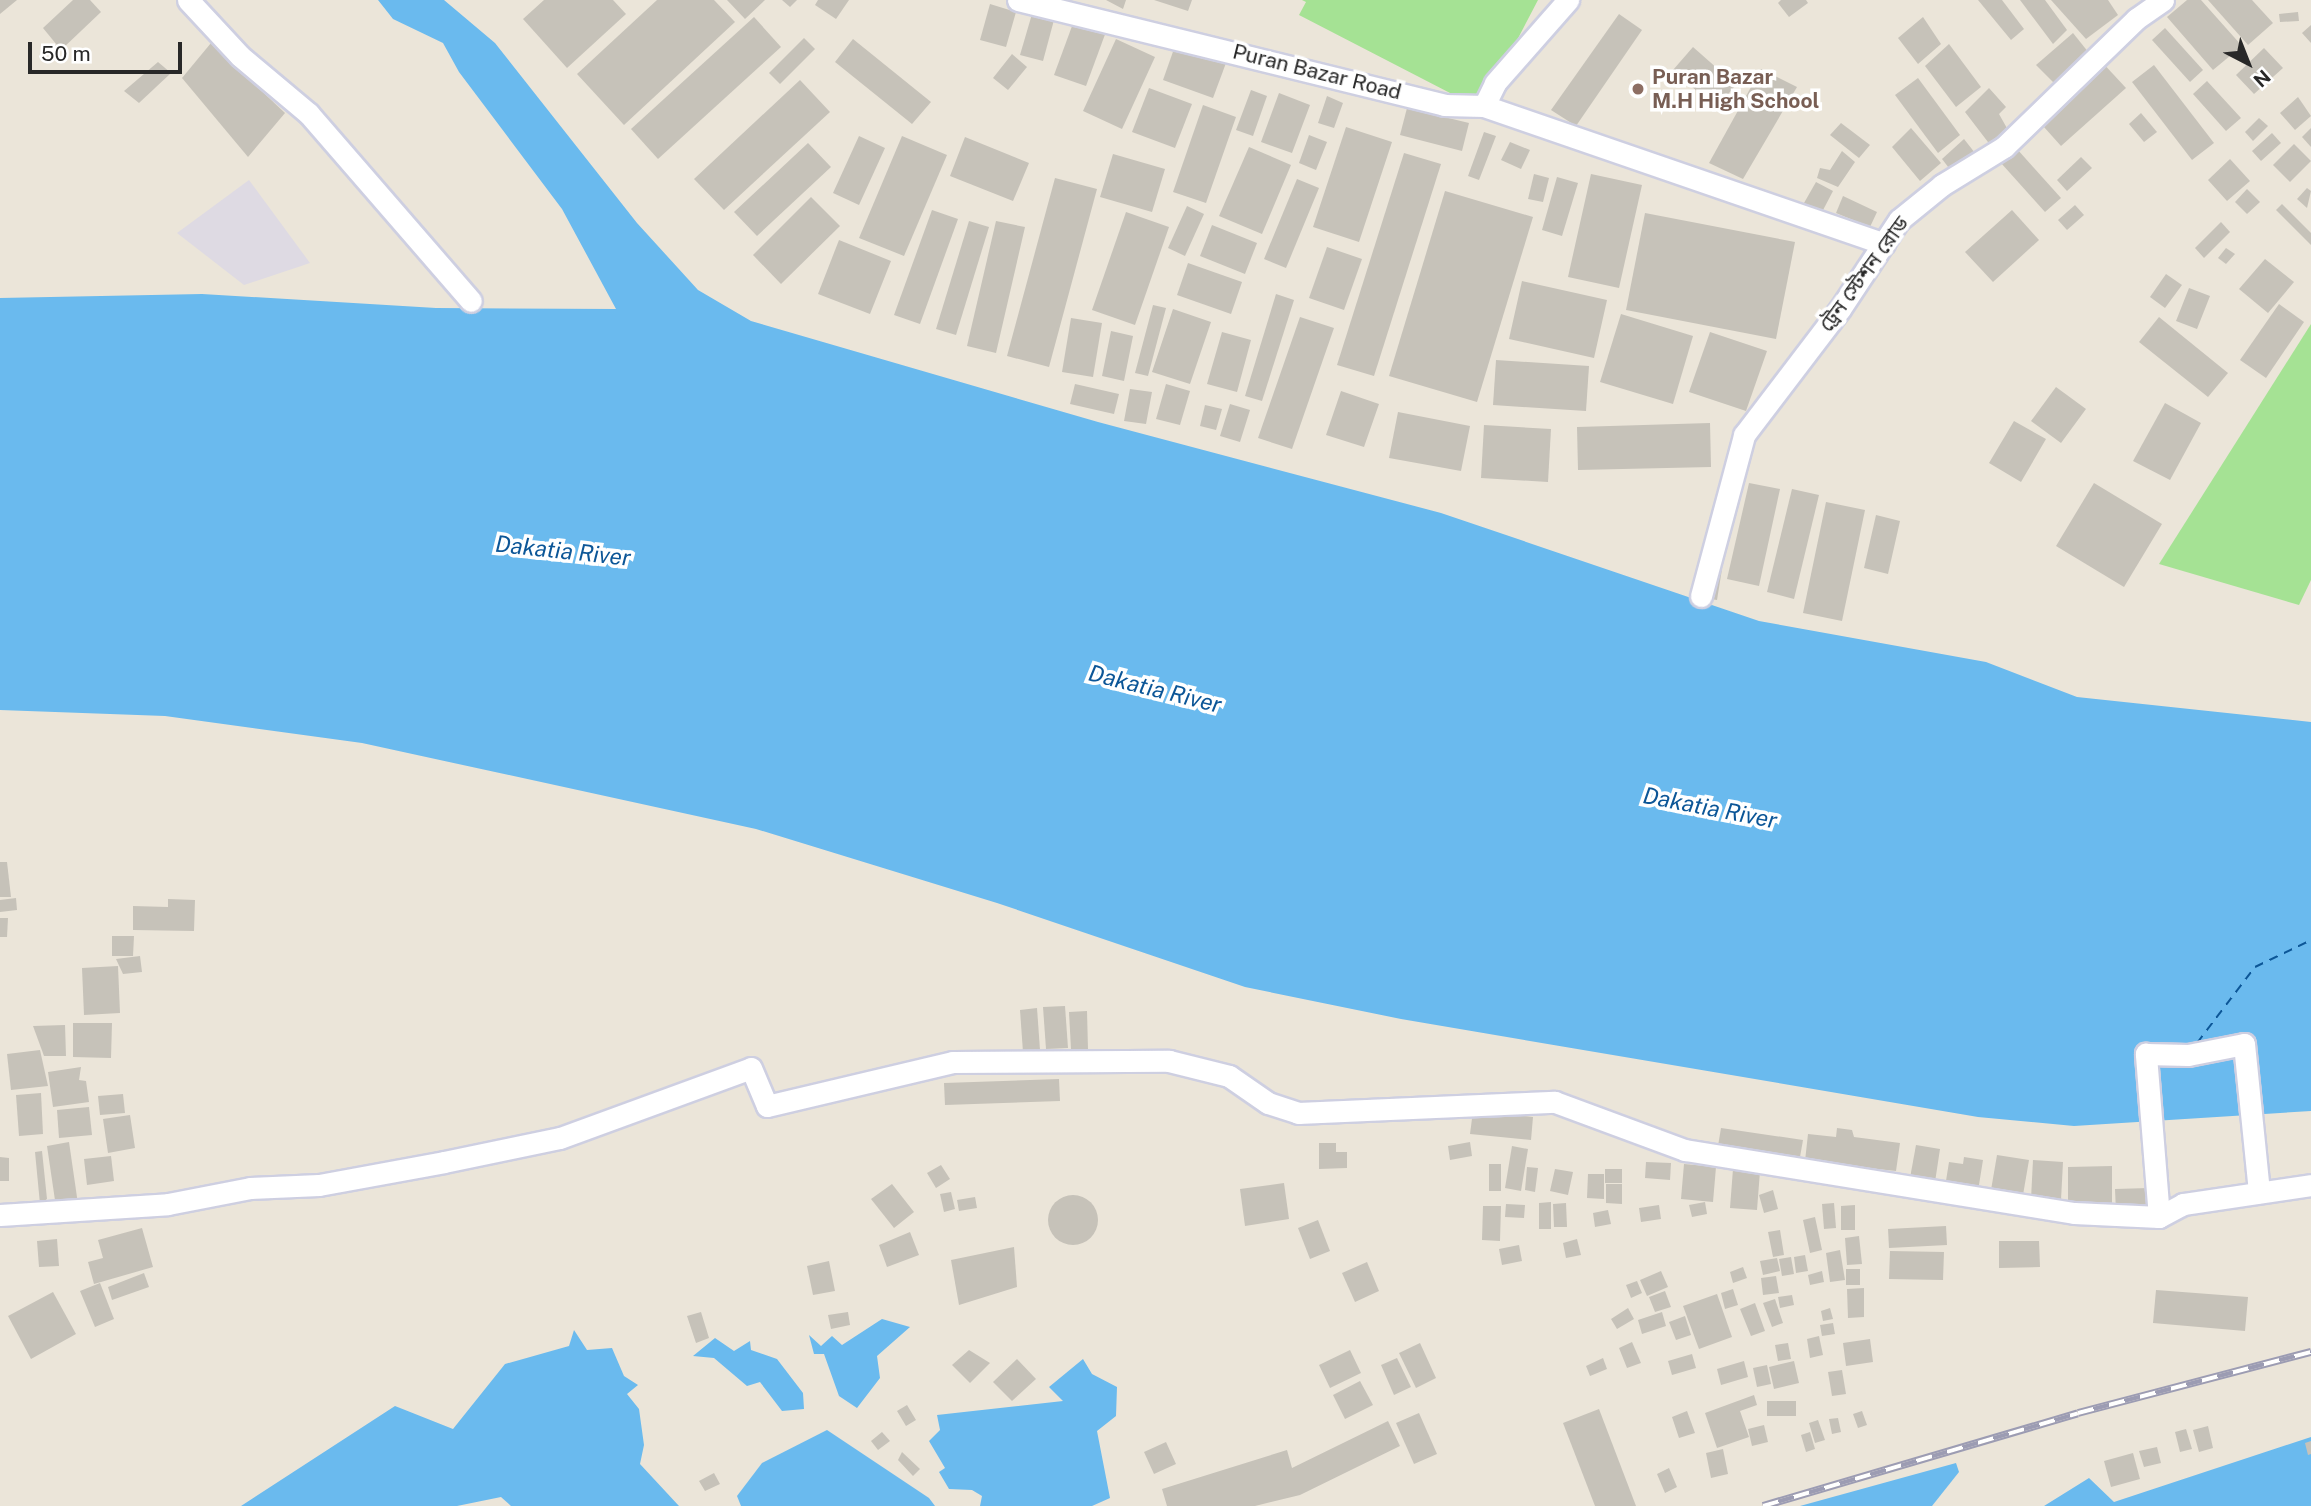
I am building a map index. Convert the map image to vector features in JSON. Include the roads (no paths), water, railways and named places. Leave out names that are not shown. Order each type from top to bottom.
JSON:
[{"type":"street","points":[[188,0],[240,56],[309,114],[471,302]]},
{"type":"street","name":"Puran Bazar Road","points":[[1018,0],[1444,105],[1484,106],[1884,244]]},
{"type":"street","points":[[1484,106],[1495,83],[1569,0]]},
{"type":"street","name":"ট্রেন স্টেশন রোড","points":[[1700,596],[1744,435],[1899,220],[1942,185],[2004,147],[2136,19],[2163,0]]},
{"type":"street","points":[[2159,1217],[2146,1054],[2188,1055],[2244,1044],[2259,1192]]},
{"type":"street","points":[[0,1215],[168,1204],[250,1188],[319,1185],[444,1162],[560,1138],[751,1068],[767,1106],[953,1062],[1169,1061],[1229,1076],[1268,1103],[1298,1113],[1555,1102],[1699,1153],[2074,1213],[2159,1217],[2183,1204],[2311,1185]]},
{"type":"water","name":"Dakatia River","points":[[378,0],[444,0],[495,43],[637,223],[698,290],[751,321],[1098,422],[1441,513],[1759,621],[1986,662],[2077,697],[2311,722],[2311,1111],[2074,1126],[1978,1117],[1401,1019],[1245,987],[997,903],[756,829],[362,743],[165,716],[0,710],[0,298],[202,294],[436,308],[616,309],[562,209],[459,72],[443,43],[393,19]]},
{"type":"water","points":[[882,1319],[910,1327],[877,1356],[880,1378],[857,1408],[839,1396],[824,1354],[814,1354],[809,1335],[821,1346],[832,1336],[842,1345]]},
{"type":"water","points":[[574,1330],[587,1350],[612,1348],[624,1376],[638,1385],[627,1394],[639,1409],[644,1445],[640,1464],[679,1506],[511,1506],[501,1497],[457,1506],[241,1506],[395,1406],[453,1429],[505,1364],[569,1346]]},
{"type":"water","points":[[715,1338],[734,1351],[750,1341],[751,1350],[777,1359],[803,1393],[804,1409],[782,1411],[760,1382],[747,1386],[714,1358],[693,1356]]},
{"type":"water","points":[[1083,1359],[1092,1374],[1117,1387],[1116,1416],[1097,1431],[1110,1498],[1092,1506],[980,1506],[982,1496],[972,1490],[949,1489],[939,1472],[945,1468],[929,1441],[940,1430],[937,1415],[1063,1401],[1049,1387]]},
{"type":"water","points":[[827,1430],[929,1498],[935,1506],[741,1506],[737,1496],[762,1463]]},
{"type":"water","points":[[2311,1437],[2311,1506],[2044,1506],[2089,1478],[2114,1502]]},
{"type":"water","points":[[1956,1463],[1959,1472],[1932,1506],[1800,1506]]},
{"type":"railway","points":[[1763,1506],[2078,1413],[2311,1352]]},
{"type":"place","name":"Puran Bazar M.H High School","points":[[1638,89]]}]
